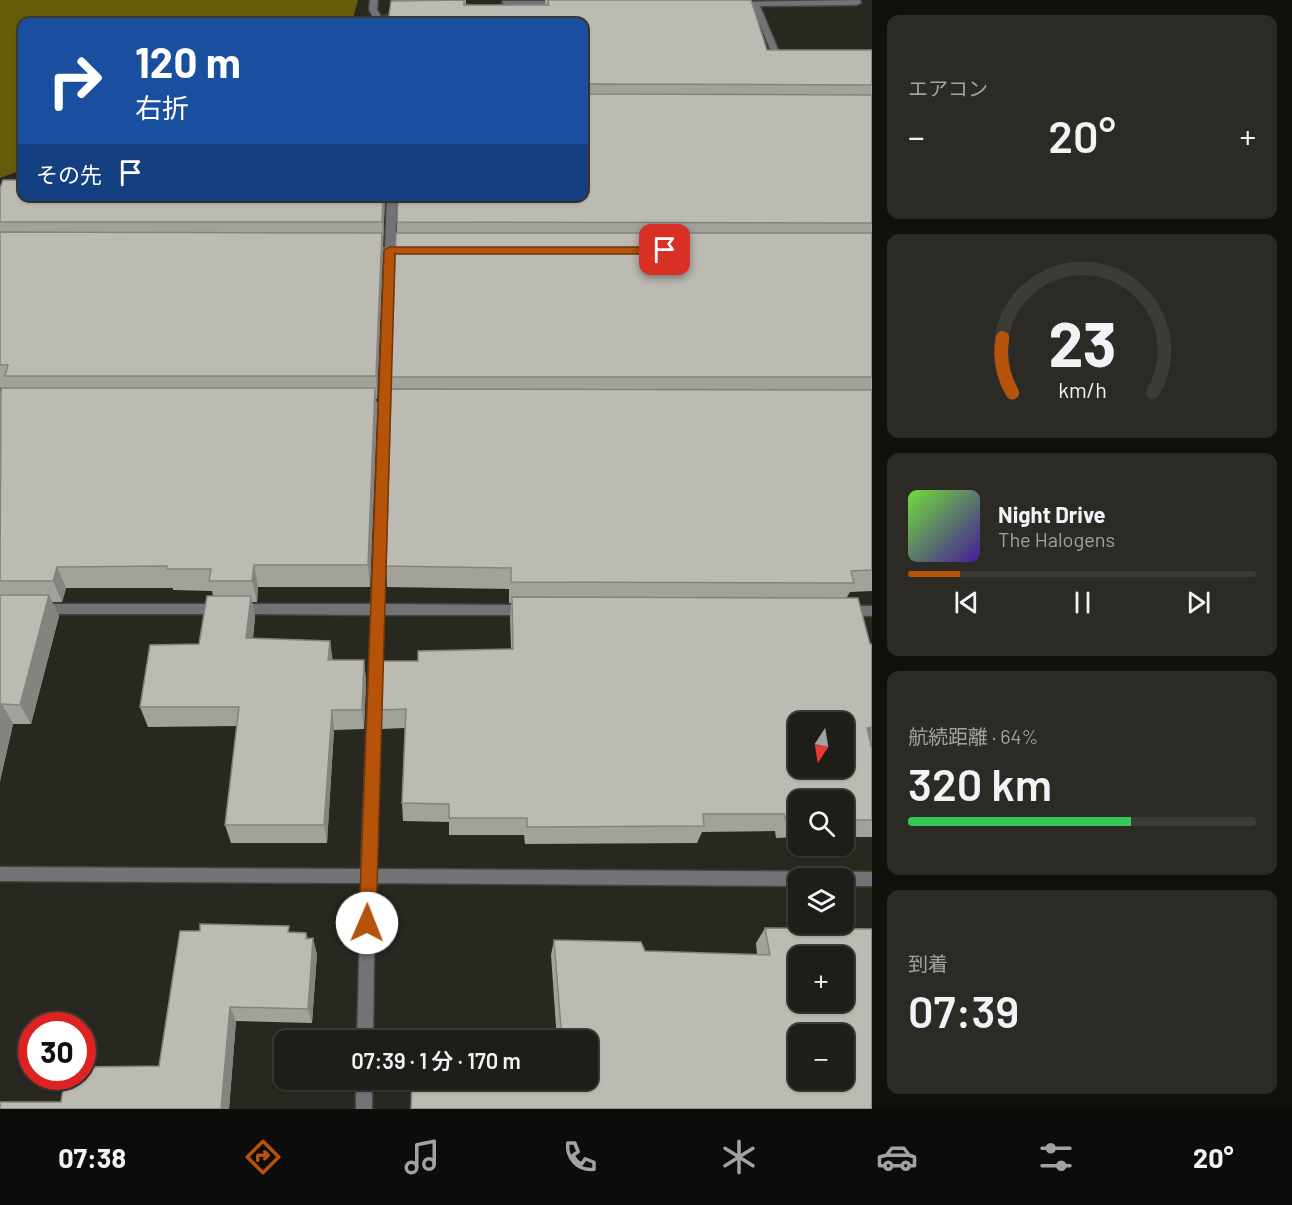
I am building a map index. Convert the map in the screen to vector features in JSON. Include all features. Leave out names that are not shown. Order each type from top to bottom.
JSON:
[{"type":"street","points":[[374,0],[373,10],[378,18],[413,18]]},
{"type":"street","points":[[732,4],[857,3],[856,0]]},
{"type":"street","points":[[504,4],[565,3]]},
{"type":"street","points":[[755,4],[776,54],[800,54]]},
{"type":"street","points":[[365,1030],[368,875],[392,201]]},
{"type":"street","points":[[354,250],[425,250]]},
{"type":"street","points":[[350,406],[420,406]]},
{"type":"street","points":[[24,609],[542,610]]},
{"type":"street","points":[[837,611],[872,611]]},
{"type":"street","points":[[0,874],[872,879]]},
{"type":"street","points":[[364,1090],[364,1109]]},
{"type":"shaded area","points":[[0,0],[358,0],[353,18],[18,18],[18,171],[0,178]]},
{"type":"building","points":[[464,0],[464,5],[549,5],[548,0],[751,0],[767,50],[872,50],[872,85],[588,84],[588,18],[389,18],[391,1]]},
{"type":"building","points":[[588,94],[872,95],[872,223],[397,222],[398,201],[588,201]]},
{"type":"building","points":[[3,180],[18,180],[18,201],[383,201],[382,222],[0,222],[0,188]]},
{"type":"building","points":[[0,232],[382,233],[376,376],[5,376],[8,365],[0,365]]},
{"type":"building","points":[[396,233],[872,233],[872,377],[391,377]]},
{"type":"building","points":[[1,388],[375,388],[368,565],[254,565],[252,581],[209,581],[211,569],[167,569],[167,566],[57,567],[53,581],[0,581]]},
{"type":"building","points":[[391,389],[872,390],[872,570],[851,571],[854,583],[511,582],[511,568],[386,566]]},
{"type":"building","points":[[0,595],[49,595],[20,705],[2,704],[0,713]]},
{"type":"building","points":[[207,596],[251,596],[246,638],[330,641],[328,660],[364,660],[362,710],[332,710],[324,825],[225,825],[239,707],[140,707],[150,645],[199,644]]},
{"type":"building","points":[[512,597],[858,598],[870,644],[872,644],[872,727],[867,728],[872,749],[872,820],[854,820],[854,790],[788,790],[788,820],[784,814],[703,814],[704,826],[527,827],[527,818],[449,818],[449,804],[402,803],[406,709],[380,710],[382,661],[418,661],[418,651],[513,649]]},
{"type":"building","points":[[200,924],[289,926],[288,932],[306,933],[306,939],[313,938],[308,1009],[230,1007],[221,1109],[0,1109],[0,1102],[61,1102],[63,1090],[96,1090],[96,1067],[159,1066],[180,931],[200,931]]},
{"type":"building","points":[[765,928],[788,928],[788,934],[854,934],[854,929],[872,929],[872,1109],[411,1109],[412,1090],[598,1090],[598,1030],[561,1030],[554,940],[641,942],[645,951],[770,955]]},
{"type":"route","points":[[367,923],[390,250],[665,250]]}]
